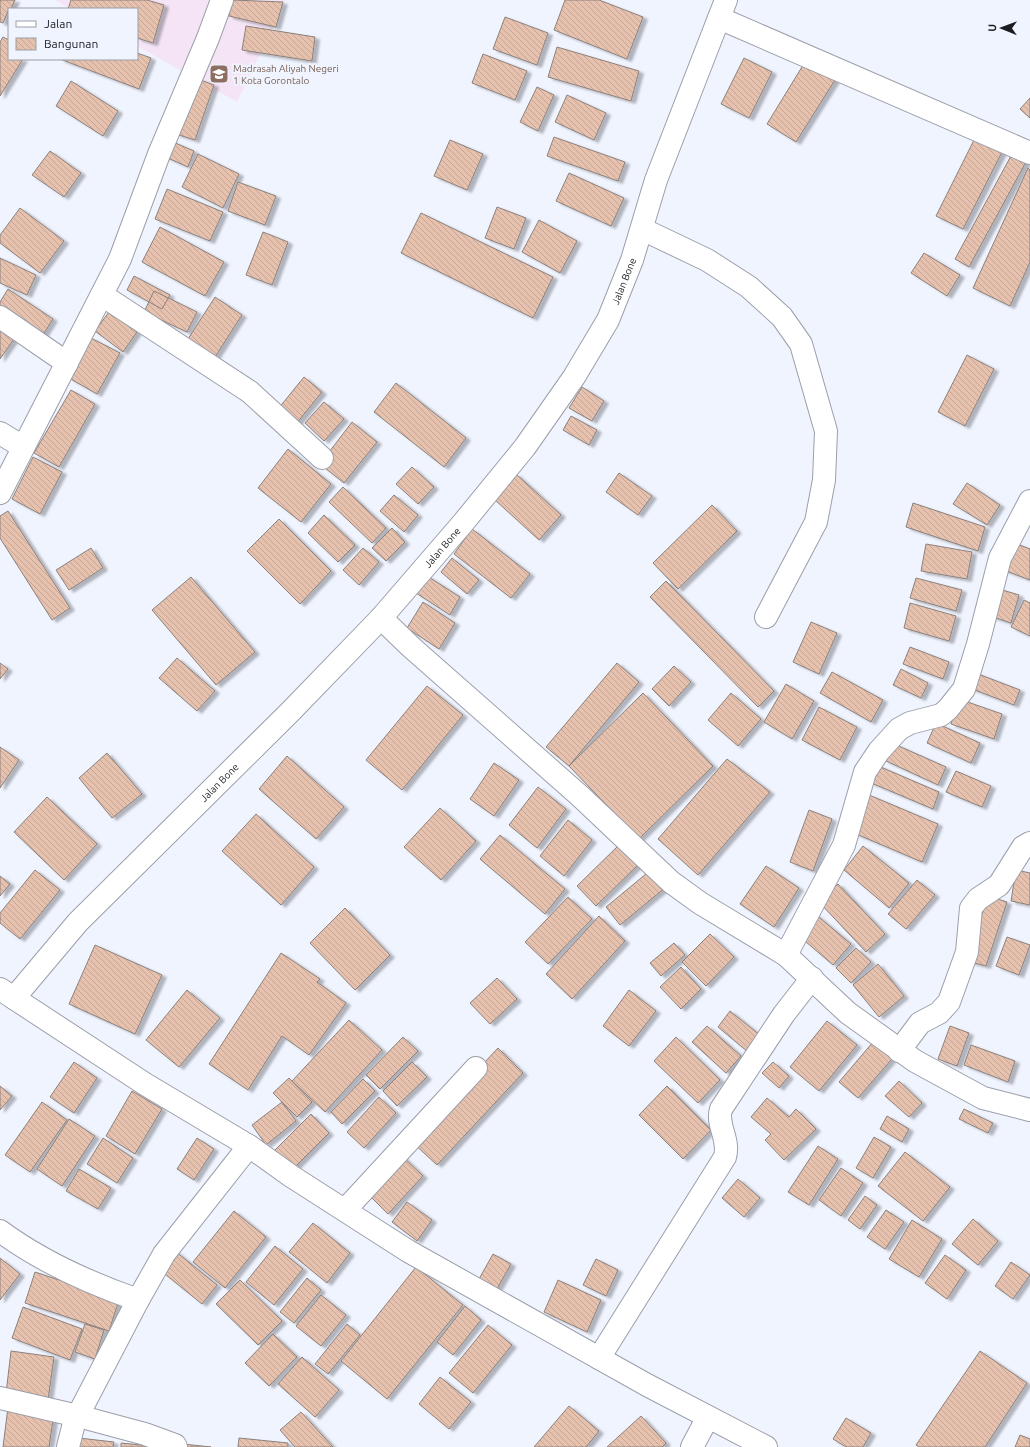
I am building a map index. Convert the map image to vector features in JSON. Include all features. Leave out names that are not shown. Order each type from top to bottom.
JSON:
[{"type":"street","points":[[0,493],[120,259],[161,148],[208,38],[222,0]]},
{"type":"street","points":[[722,9],[1030,154]]},
{"type":"street","name":"Jalan Bone","points":[[7,994],[291,711],[381,618],[463,524],[525,447],[574,377],[608,320],[632,260],[656,180],[722,9]]},
{"type":"street","points":[[642,228],[707,260],[749,287],[782,317],[801,344],[826,431],[824,480],[816,522],[766,617]]},
{"type":"street","points":[[102,295],[250,392],[322,458]]},
{"type":"street","points":[[0,317],[67,363]]},
{"type":"street","points":[[0,433],[24,447]]},
{"type":"street","points":[[786,955],[844,845],[865,772],[879,751],[899,729],[910,723],[941,715],[948,709],[964,689],[978,644],[1000,558],[1030,501]]},
{"type":"street","points":[[381,618],[411,647],[580,796],[672,882],[700,903],[786,955],[848,1013],[899,1051],[938,1075],[983,1098],[1030,1110]]},
{"type":"street","points":[[899,1051],[920,1023],[939,1013],[949,1002],[967,952],[971,908],[978,899],[999,885],[1023,847],[1030,843]]},
{"type":"street","points":[[599,1358],[725,1157],[727,1145],[720,1119],[721,1109],[784,1014],[812,978]]},
{"type":"street","points":[[7,994],[145,1084],[249,1146],[291,1176],[408,1250],[647,1385],[766,1447]]},
{"type":"street","points":[[345,1210],[476,1068]]},
{"type":"street","points":[[68,1447],[71,1431],[78,1416],[138,1300],[164,1254],[249,1146]]},
{"type":"street","points":[[0,1231],[28,1251],[44,1260],[97,1284],[138,1300]]},
{"type":"street","points":[[0,1398],[23,1405],[78,1416],[145,1434],[175,1445],[176,1447]]},
{"type":"street","points":[[692,1447],[708,1417]]},
{"type":"shaded area","name":"Madrasah Aliyah Negeri 1 Kota Gorontalo","points":[[55,0],[286,0],[237,102],[138,47],[138,8],[69,8]]},
{"type":"building","points":[[0,0],[15,0],[11,8],[8,8],[3,23],[0,22]]},
{"type":"building","points":[[71,0],[147,0],[164,5],[153,43],[138,38],[138,8],[68,8]]},
{"type":"building","points":[[232,0],[283,2],[276,27],[229,16]]},
{"type":"building","points":[[565,0],[599,0],[643,17],[627,59],[554,30]]},
{"type":"building","points":[[505,17],[548,33],[537,65],[493,49]]},
{"type":"building","points":[[246,26],[315,37],[312,61],[242,50]]},
{"type":"building","points":[[3,37],[8,40],[8,60],[22,60],[0,96],[0,42]]},
{"type":"building","points":[[557,47],[639,71],[631,101],[548,77]]},
{"type":"building","points":[[138,53],[151,58],[139,89],[63,60],[138,60]]},
{"type":"building","points":[[483,54],[527,71],[515,100],[472,83]]},
{"type":"building","points":[[744,58],[772,72],[749,118],[721,104]]},
{"type":"building","points":[[805,62],[835,80],[796,142],[767,124]]},
{"type":"building","points":[[195,78],[214,85],[195,140],[176,134]]},
{"type":"building","points":[[71,81],[118,111],[103,136],[56,106]]},
{"type":"building","points":[[537,87],[554,95],[538,131],[520,122]]},
{"type":"building","points":[[567,95],[606,113],[594,140],[555,122]]},
{"type":"building","points":[[1030,98],[1030,118],[1020,109]]},
{"type":"building","points":[[977,134],[1004,148],[963,229],[936,216]]},
{"type":"building","points":[[554,137],[625,162],[618,181],[547,156]]},
{"type":"building","points":[[166,139],[194,151],[188,167],[159,154]]},
{"type":"building","points":[[450,140],[483,154],[467,190],[434,176]]},
{"type":"building","points":[[50,151],[81,173],[64,197],[32,175]]},
{"type":"building","points":[[198,154],[239,174],[223,208],[182,187]]},
{"type":"building","points":[[1012,154],[1026,162],[969,267],[955,259]]},
{"type":"building","points":[[1028,168],[1030,170],[1030,262],[1010,306],[973,288]]},
{"type":"building","points":[[569,173],[624,198],[611,226],[556,201]]},
{"type":"building","points":[[238,182],[276,196],[265,225],[228,211]]},
{"type":"building","points":[[167,189],[223,212],[210,241],[155,219]]},
{"type":"building","points":[[497,207],[526,218],[514,249],[485,238]]},
{"type":"building","points":[[20,208],[64,241],[40,273],[0,243],[0,235]]},
{"type":"building","points":[[421,213],[553,277],[533,318],[401,253]]},
{"type":"building","points":[[539,220],[577,241],[560,273],[522,252]]},
{"type":"building","points":[[160,227],[224,262],[205,296],[142,262]]},
{"type":"building","points":[[263,232],[288,242],[272,285],[246,275]]},
{"type":"building","points":[[924,253],[960,275],[947,296],[911,273]]},
{"type":"building","points":[[0,258],[36,275],[27,295],[0,283]]},
{"type":"building","points":[[134,276],[170,295],[162,309],[127,290]]},
{"type":"building","points":[[8,289],[53,319],[41,338],[0,311],[0,302]]},
{"type":"building","points":[[154,291],[197,312],[187,332],[144,312]]},
{"type":"building","points":[[215,297],[242,315],[215,357],[188,339]]},
{"type":"building","points":[[109,312],[137,332],[123,352],[95,331]]},
{"type":"building","points":[[0,329],[14,339],[0,359]]},
{"type":"building","points":[[91,338],[120,353],[97,394],[69,378]]},
{"type":"building","points":[[967,355],[994,369],[965,426],[938,412]]},
{"type":"building","points":[[304,377],[322,392],[296,424],[278,409]]},
{"type":"building","points":[[396,383],[466,438],[444,467],[374,412]]},
{"type":"building","points":[[582,387],[604,401],[592,421],[569,408]]},
{"type":"building","points":[[71,390],[95,404],[59,467],[34,453]]},
{"type":"building","points":[[324,402],[344,419],[324,441],[305,423]]},
{"type":"building","points":[[571,416],[597,430],[589,445],[563,430]]},
{"type":"building","points":[[352,422],[377,442],[344,483],[320,464]]},
{"type":"building","points":[[288,449],[331,484],[301,522],[258,488]]},
{"type":"building","points":[[33,457],[62,472],[40,514],[12,499]]},
{"type":"building","points":[[412,467],[434,487],[418,504],[396,484]]},
{"type":"building","points":[[619,473],[652,496],[638,515],[606,492]]},
{"type":"building","points":[[516,474],[561,515],[539,540],[494,499]]},
{"type":"building","points":[[967,483],[1000,505],[987,525],[953,504]]},
{"type":"building","points":[[343,487],[386,528],[372,543],[329,502]]},
{"type":"building","points":[[394,495],[418,515],[404,532],[380,511]]},
{"type":"building","points":[[913,503],[985,527],[978,551],[906,527]]},
{"type":"building","points":[[712,505],[737,531],[678,589],[653,563]]},
{"type":"building","points":[[8,511],[70,608],[52,620],[0,538],[0,516]]},
{"type":"building","points":[[324,515],[355,545],[338,562],[308,533]]},
{"type":"building","points":[[279,519],[331,571],[300,604],[247,551]]},
{"type":"building","points":[[392,528],[405,542],[386,561],[372,548]]},
{"type":"building","points":[[472,529],[530,574],[511,598],[454,554]]},
{"type":"building","points":[[1012,542],[1030,549],[1030,580],[1001,569]]},
{"type":"building","points":[[926,544],[972,552],[967,579],[921,571]]},
{"type":"building","points":[[91,548],[103,568],[69,590],[56,570]]},
{"type":"building","points":[[363,548],[379,562],[359,585],[343,570]]},
{"type":"building","points":[[452,558],[479,580],[467,594],[441,572]]},
{"type":"building","points":[[427,576],[460,597],[450,615],[416,593]]},
{"type":"building","points":[[191,577],[255,652],[216,685],[152,610]]},
{"type":"building","points":[[916,578],[962,590],[956,611],[910,598]]},
{"type":"building","points":[[666,581],[774,691],[758,707],[650,597]]},
{"type":"building","points":[[999,589],[1019,595],[1011,623],[990,616]]},
{"type":"building","points":[[1024,600],[1030,603],[1030,636],[1011,627]]},
{"type":"building","points":[[423,602],[455,623],[439,649],[407,628]]},
{"type":"building","points":[[910,603],[956,616],[949,641],[904,628]]},
{"type":"building","points":[[811,622],[837,633],[819,674],[793,662]]},
{"type":"building","points":[[910,647],[949,662],[943,679],[903,664]]},
{"type":"building","points":[[177,658],[215,691],[197,711],[159,678]]},
{"type":"building","points":[[0,663],[8,669],[0,679]]},
{"type":"building","points":[[617,663],[639,682],[569,766],[546,747]]},
{"type":"building","points":[[674,666],[691,682],[669,706],[652,689]]},
{"type":"building","points":[[901,669],[928,683],[921,698],[893,685]]},
{"type":"building","points":[[832,672],[883,700],[871,722],[820,693]]},
{"type":"building","points":[[973,672],[1020,690],[1014,705],[967,687]]},
{"type":"building","points":[[786,684],[814,701],[792,739],[764,722]]},
{"type":"building","points":[[427,686],[463,715],[402,790],[366,760]]},
{"type":"building","points":[[643,693],[713,766],[639,839],[569,766]]},
{"type":"building","points":[[731,693],[761,719],[738,746],[708,720]]},
{"type":"building","points":[[959,699],[1002,714],[994,739],[951,724]]},
{"type":"building","points":[[819,707],[857,727],[840,760],[802,740]]},
{"type":"building","points":[[936,723],[980,743],[971,763],[927,743]]},
{"type":"building","points":[[892,743],[946,767],[938,785],[884,760]]},
{"type":"building","points":[[0,747],[19,760],[0,788]]},
{"type":"building","points":[[107,753],[142,794],[112,818],[79,778]]},
{"type":"building","points":[[287,756],[344,807],[316,839],[259,789]]},
{"type":"building","points":[[727,759],[770,792],[698,875],[658,839]]},
{"type":"building","points":[[494,763],[519,780],[494,816],[470,799]]},
{"type":"building","points":[[876,765],[939,792],[933,809],[869,782]]},
{"type":"building","points":[[956,771],[991,786],[982,807],[946,792]]},
{"type":"building","points":[[538,787],[566,809],[537,848],[509,825]]},
{"type":"building","points":[[869,795],[938,824],[922,862],[854,833]]},
{"type":"building","points":[[47,797],[97,844],[64,880],[14,832]]},
{"type":"building","points":[[440,808],[476,841],[441,880],[404,847]]},
{"type":"building","points":[[809,810],[832,819],[813,871],[790,862]]},
{"type":"building","points":[[256,814],[314,867],[281,905],[222,851]]},
{"type":"building","points":[[568,820],[592,840],[564,876],[540,856]]},
{"type":"building","points":[[500,835],[565,889],[545,914],[480,859]]},
{"type":"building","points":[[619,845],[638,865],[596,906],[577,886]]},
{"type":"building","points":[[863,846],[909,883],[889,908],[844,870]]},
{"type":"building","points":[[766,866],[799,888],[774,927],[740,904]]},
{"type":"building","points":[[652,869],[666,887],[620,925],[606,907]]},
{"type":"building","points":[[35,870],[60,890],[20,939],[0,923],[0,913]]},
{"type":"building","points":[[1016,870],[1030,873],[1030,905],[1011,901]]},
{"type":"building","points":[[0,876],[10,884],[0,896]]},
{"type":"building","points":[[917,880],[935,895],[906,929],[888,914]]},
{"type":"building","points":[[838,884],[885,934],[866,952],[819,902]]},
{"type":"building","points":[[988,896],[1007,902],[986,966],[967,961]]},
{"type":"building","points":[[568,897],[592,919],[548,964],[525,942]]},
{"type":"building","points":[[345,908],[390,955],[355,990],[310,943]]},
{"type":"building","points":[[815,914],[851,944],[833,965],[798,935]]},
{"type":"building","points":[[599,916],[625,941],[572,999],[546,974]]},
{"type":"building","points":[[710,934],[734,957],[706,986],[682,962]]},
{"type":"building","points":[[1007,937],[1030,945],[1019,975],[996,966]]},
{"type":"building","points":[[674,943],[685,955],[661,976],[650,963]]},
{"type":"building","points":[[95,945],[162,975],[135,1034],[69,1004]]},
{"type":"building","points":[[856,948],[871,962],[851,983],[836,968]]},
{"type":"building","points":[[281,953],[320,979],[317,982],[346,1003],[309,1055],[282,1036],[248,1090],[209,1064]]},
{"type":"building","points":[[878,964],[904,996],[879,1017],[853,985]]},
{"type":"building","points":[[681,967],[701,989],[681,1009],[660,987]]},
{"type":"building","points":[[497,978],[517,999],[490,1024],[470,1003]]},
{"type":"building","points":[[187,990],[220,1018],[179,1067],[146,1040]]},
{"type":"building","points":[[629,990],[656,1011],[629,1046],[603,1026]]},
{"type":"building","points":[[730,1011],[761,1036],[748,1052],[718,1027]]},
{"type":"building","points":[[349,1020],[382,1050],[325,1112],[292,1081]]},
{"type":"building","points":[[827,1021],[857,1045],[819,1091],[790,1067]]},
{"type":"building","points":[[707,1026],[741,1056],[726,1073],[692,1042]]},
{"type":"building","points":[[950,1026],[969,1033],[957,1066],[938,1059]]},
{"type":"building","points":[[403,1037],[418,1051],[380,1089],[366,1075]]},
{"type":"building","points":[[676,1037],[720,1080],[698,1103],[654,1061]]},
{"type":"building","points":[[873,1042],[892,1059],[858,1098],[839,1082]]},
{"type":"building","points":[[971,1045],[1015,1061],[1008,1082],[964,1065]]},
{"type":"building","points":[[498,1048],[523,1073],[437,1165],[411,1141]]},
{"type":"building","points":[[74,1062],[97,1078],[74,1113],[50,1097]]},
{"type":"building","points":[[412,1062],[427,1077],[397,1106],[383,1091]]},
{"type":"building","points":[[773,1062],[789,1076],[779,1088],[762,1073]]},
{"type":"building","points":[[289,1078],[312,1102],[297,1117],[273,1093]]},
{"type":"building","points":[[363,1079],[375,1091],[342,1124],[331,1112]]},
{"type":"building","points":[[899,1081],[922,1103],[909,1117],[885,1096]]},
{"type":"building","points":[[0,1086],[12,1096],[0,1110]]},
{"type":"building","points":[[667,1086],[711,1130],[683,1159],[639,1115]]},
{"type":"building","points":[[132,1091],[162,1109],[135,1154],[106,1136]]},
{"type":"building","points":[[379,1097],[396,1113],[364,1148],[347,1132]]},
{"type":"building","points":[[767,1098],[789,1117],[796,1109],[816,1129],[784,1160],[765,1140],[771,1134],[751,1117]]},
{"type":"building","points":[[42,1102],[67,1120],[30,1172],[5,1155]]},
{"type":"building","points":[[282,1102],[296,1121],[266,1145],[252,1125]]},
{"type":"building","points":[[964,1109],[993,1123],[988,1133],[959,1119]]},
{"type":"building","points":[[311,1114],[329,1133],[293,1169],[275,1150]]},
{"type":"building","points":[[887,1116],[909,1129],[902,1142],[880,1129]]},
{"type":"building","points":[[69,1119],[95,1136],[62,1186],[37,1169]]},
{"type":"building","points":[[874,1137],[891,1147],[873,1178],[856,1168]]},
{"type":"building","points":[[103,1138],[133,1158],[117,1183],[87,1164]]},
{"type":"building","points":[[197,1138],[214,1149],[194,1180],[177,1169]]},
{"type":"building","points":[[818,1146],[838,1159],[809,1205],[788,1192]]},
{"type":"building","points":[[905,1152],[950,1187],[923,1221],[878,1186]]},
{"type":"building","points":[[402,1156],[423,1176],[388,1214],[367,1193]]},
{"type":"building","points":[[841,1168],[863,1183],[841,1216],[819,1200]]},
{"type":"building","points":[[79,1169],[111,1188],[98,1209],[66,1191]]},
{"type":"building","points":[[738,1179],[760,1198],[744,1217],[722,1198]]},
{"type":"building","points":[[865,1196],[877,1205],[860,1229],[848,1220]]},
{"type":"building","points":[[407,1202],[432,1220],[417,1241],[392,1222]]},
{"type":"building","points":[[886,1210],[904,1222],[885,1249],[867,1237]]},
{"type":"building","points":[[234,1211],[266,1237],[225,1288],[193,1262]]},
{"type":"building","points":[[973,1219],[998,1241],[978,1265],[952,1244]]},
{"type":"building","points":[[912,1220],[942,1239],[919,1277],[889,1259]]},
{"type":"building","points":[[313,1223],[350,1253],[327,1283],[289,1252]]},
{"type":"building","points":[[275,1246],[303,1269],[274,1305],[246,1282]]},
{"type":"building","points":[[175,1251],[217,1285],[202,1304],[160,1270]]},
{"type":"building","points":[[493,1254],[511,1264],[497,1289],[479,1279]]},
{"type":"building","points":[[945,1255],[966,1270],[947,1299],[925,1283]]},
{"type":"building","points":[[0,1258],[20,1274],[0,1300]]},
{"type":"building","points":[[596,1259],[618,1270],[606,1296],[583,1285]]},
{"type":"building","points":[[1011,1262],[1030,1275],[1013,1299],[995,1286]]},
{"type":"building","points":[[416,1267],[463,1305],[387,1399],[341,1361]]},
{"type":"building","points":[[35,1272],[119,1300],[109,1331],[25,1303]]},
{"type":"building","points":[[307,1278],[321,1290],[294,1323],[280,1312]]},
{"type":"building","points":[[240,1280],[282,1321],[258,1345],[216,1304]]},
{"type":"building","points":[[558,1280],[601,1300],[587,1332],[544,1312]]},
{"type":"building","points":[[321,1295],[346,1315],[321,1346],[296,1326]]},
{"type":"building","points":[[465,1306],[481,1320],[453,1355],[437,1342]]},
{"type":"building","points":[[23,1307],[82,1329],[70,1360],[12,1338]]},
{"type":"building","points":[[85,1324],[104,1330],[95,1359],[75,1352]]},
{"type":"building","points":[[347,1324],[360,1335],[328,1374],[315,1364]]},
{"type":"building","points":[[488,1325],[512,1345],[473,1393],[449,1373]]},
{"type":"building","points":[[273,1334],[297,1357],[269,1386],[245,1363]]},
{"type":"building","points":[[11,1351],[54,1357],[47,1407],[5,1402]]},
{"type":"building","points":[[980,1351],[1027,1383],[985,1447],[919,1447],[916,1445]]},
{"type":"building","points":[[302,1357],[339,1390],[315,1417],[278,1384]]},
{"type":"building","points":[[440,1377],[471,1402],[449,1429],[419,1404]]},
{"type":"building","points":[[569,1406],[599,1431],[586,1447],[534,1447]]},
{"type":"building","points":[[8,1407],[54,1413],[49,1447],[3,1447]]},
{"type":"building","points":[[301,1412],[333,1447],[295,1447],[280,1430]]},
{"type":"building","points":[[641,1416],[666,1443],[662,1447],[607,1447]]},
{"type":"building","points":[[846,1418],[871,1433],[863,1447],[846,1447],[833,1439]]},
{"type":"building","points":[[1020,1435],[1030,1439],[1030,1447],[1015,1447]]},
{"type":"building","points":[[70,1437],[114,1442],[113,1447],[69,1447]]},
{"type":"building","points":[[239,1438],[288,1443],[288,1447],[238,1447]]},
{"type":"building","points":[[121,1443],[160,1447],[121,1447]]},
{"type":"building","points":[[183,1444],[211,1447],[183,1447]]},
{"type":"place","name":"Madrasah Aliyah Negeri 1 Kota Gorontalo","points":[[219,74]]}]
